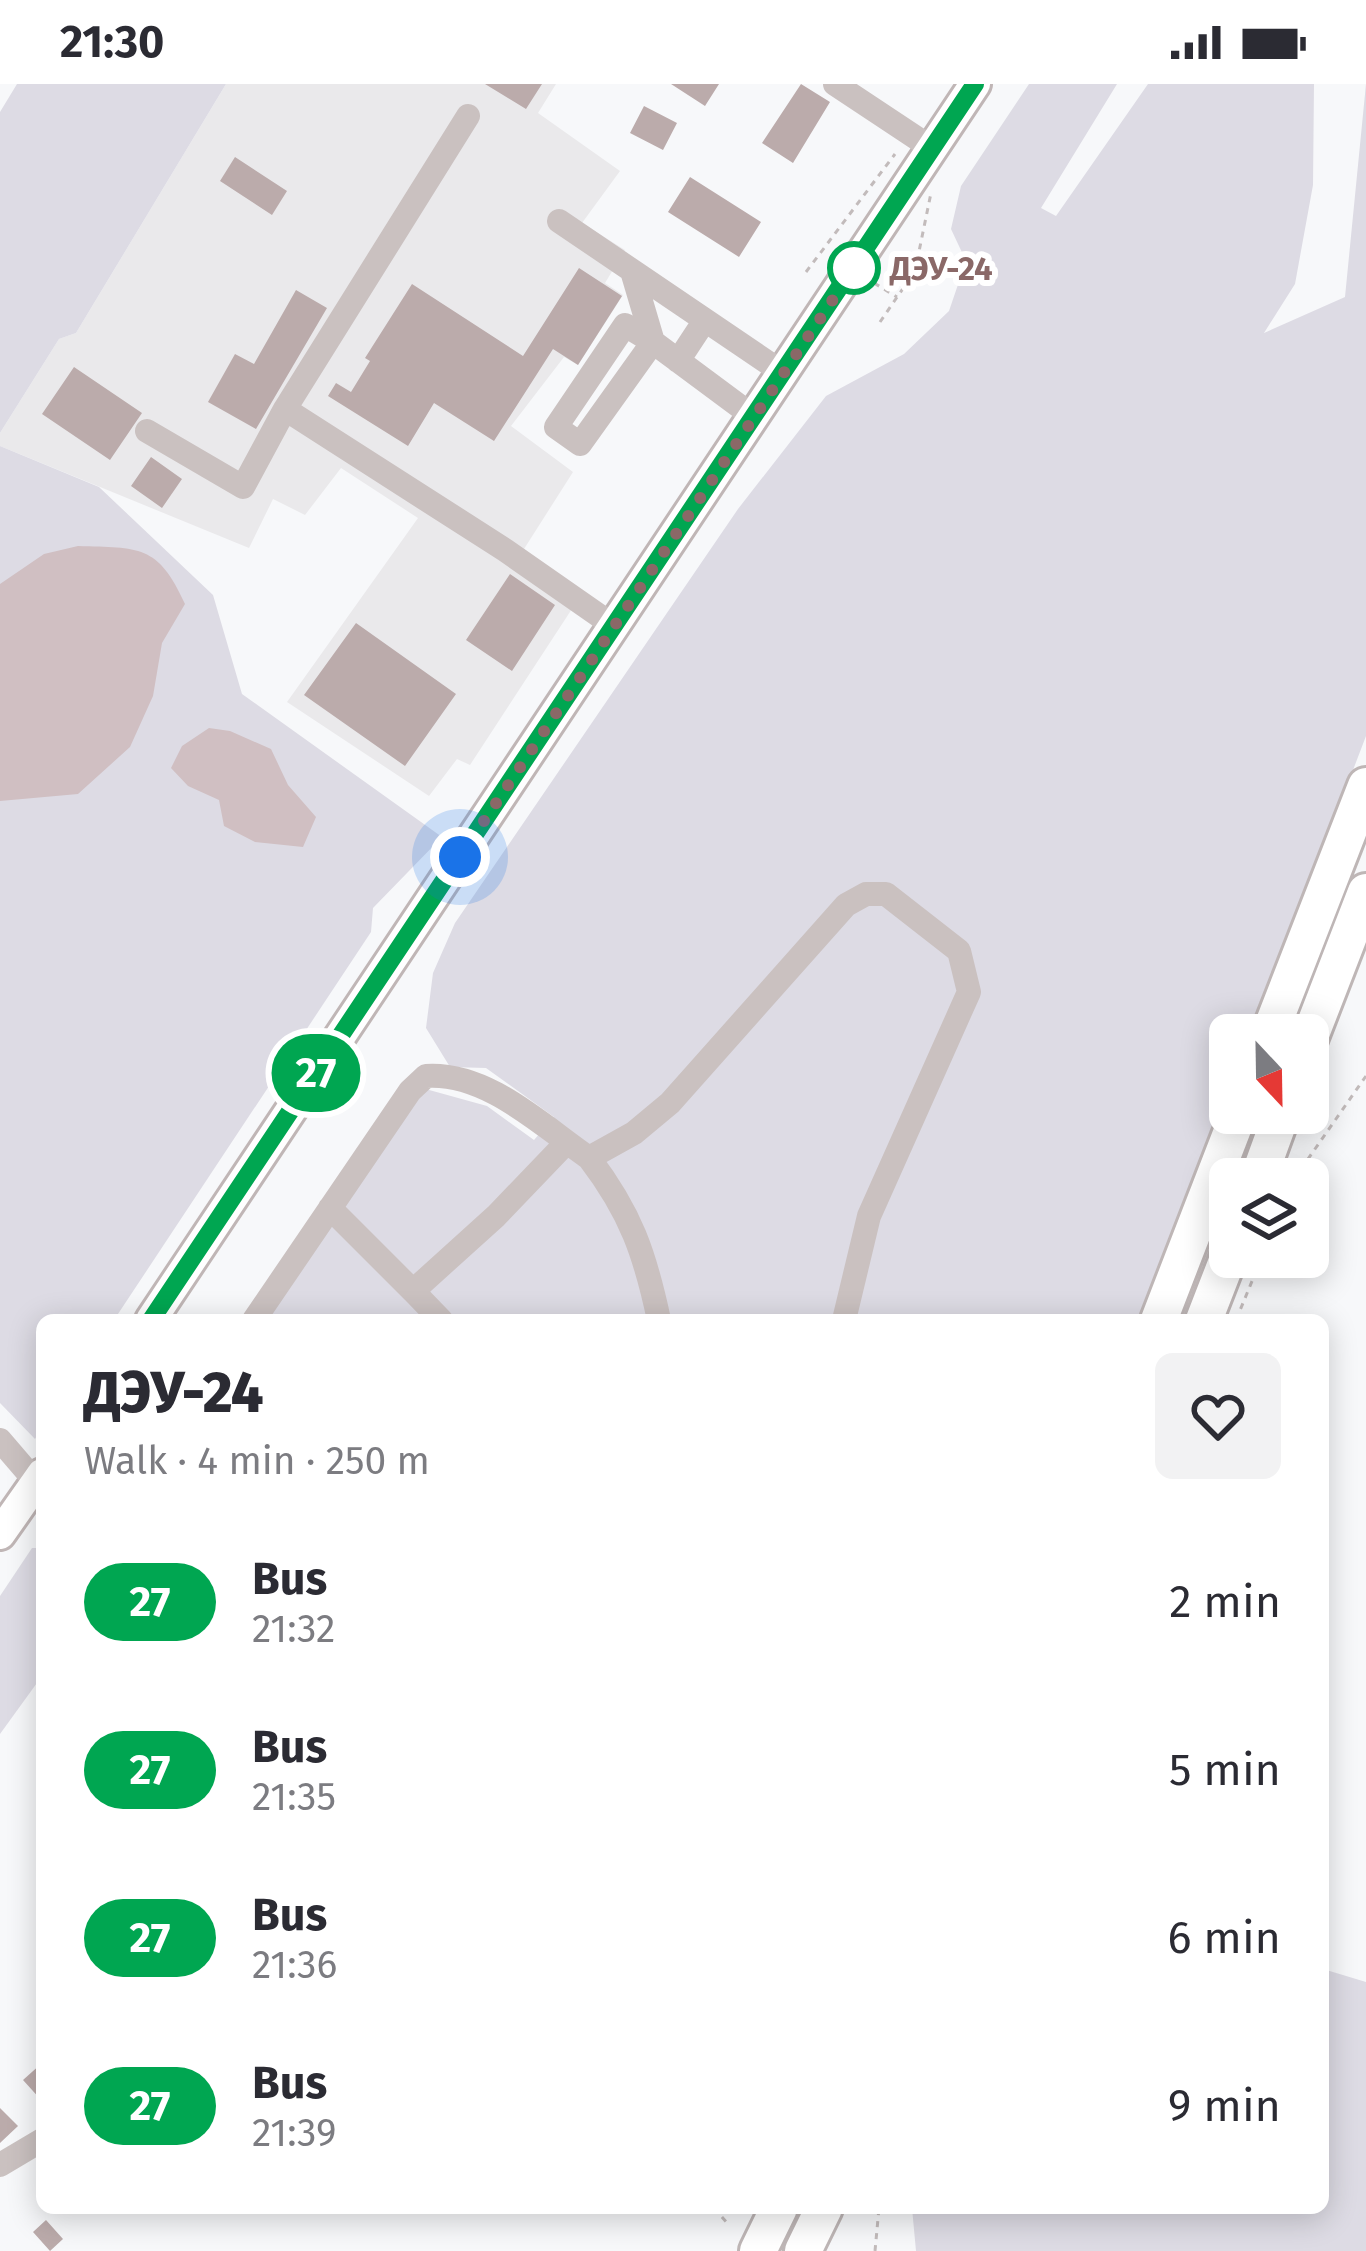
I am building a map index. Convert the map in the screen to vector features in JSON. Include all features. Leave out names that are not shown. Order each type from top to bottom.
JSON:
[{"type":"highway","points":[[1277,1014],[1366,786]]},
{"type":"highway","points":[[1319,1014],[1366,892]]},
{"type":"highway","points":[[1161,1314],[1231,1134]]},
{"type":"highway","points":[[1206,1314],[1220,1278]]},
{"type":"highway","points":[[758,2251],[775,2214]]},
{"type":"highway","points":[[803,2251],[821,2214]]},
{"type":"main road","points":[[155,1314],[783,373],[921,141],[975,84]]},
{"type":"main road","points":[[0,1534],[36,1487]]},
{"type":"street","points":[[846,87],[921,141]]},
{"type":"street","points":[[147,431],[243,488],[285,409],[468,116]]},
{"type":"street","points":[[559,221],[783,373]]},
{"type":"street","points":[[632,271],[652,342]]},
{"type":"street","points":[[678,361],[705,320]]},
{"type":"street","points":[[652,342],[580,444],[556,427],[626,326],[652,342],[754,417]]},
{"type":"street","points":[[285,409],[614,626]]},
{"type":"street","points":[[589,1158],[634,1133],[670,1103],[846,905],[866,893],[886,895],[959,951],[969,992],[869,1216],[845,1314]]},
{"type":"street","points":[[258,1314],[410,1091],[426,1076],[448,1075],[483,1087],[589,1158],[631,1221],[645,1256],[658,1314]]},
{"type":"street","points":[[413,1291],[496,1216],[566,1143]]},
{"type":"street","points":[[330,1208],[435,1314]]},
{"type":"street","points":[[0,1440],[36,1478]]},
{"type":"street","points":[[0,2164],[36,2143]]},
{"type":"path","points":[[806,272],[921,141]]},
{"type":"path","points":[[880,322],[915,271],[933,194]]},
{"type":"path","points":[[1309,1158],[1366,1076]]},
{"type":"path","points":[[1238,1314],[1253,1278]]},
{"type":"path","points":[[719,2214],[728,2224]]},
{"type":"path","points":[[874,2251],[878,2214]]},
{"type":"shaded area","points":[[17,84],[226,84],[76,333],[59,339],[0,433],[0,112]]},
{"type":"shaded area","points":[[226,84],[556,84],[538,113],[620,171],[582,223],[625,250],[605,283],[623,295],[578,365],[564,357],[511,426],[573,472],[524,549],[583,592],[470,765],[457,759],[429,796],[287,702],[418,518],[341,468],[305,515],[273,499],[249,548],[0,446],[0,433],[59,339],[76,333]]},
{"type":"shaded area","points":[[1029,84],[1117,84],[1041,208],[1056,216],[1148,84],[1314,84],[1313,185],[1295,284],[1264,333],[1345,297],[1366,84],[1366,736],[1260,1014],[1209,1014],[1209,1134],[1214,1134],[1144,1314],[268,1314],[422,1088],[487,1106],[534,1140],[554,1117],[486,1068],[450,1067],[426,1028],[433,973],[455,923],[738,509],[826,396],[904,354],[949,311],[966,261],[951,229],[961,186]]},
{"type":"shaded area","points":[[0,446],[99,487],[213,595],[242,694],[442,837],[373,908],[371,932],[118,1314],[36,1314],[35,1439],[0,1403]]},
{"type":"shaded area","points":[[78,546],[144,553],[165,570],[185,604],[162,643],[153,696],[130,747],[78,794],[0,801],[0,584],[44,554]]},
{"type":"shaded area","points":[[209,728],[230,731],[271,749],[288,785],[316,817],[303,847],[255,842],[224,826],[219,800],[188,786],[171,768],[182,746]]},
{"type":"shaded area","points":[[36,1548],[36,1684],[0,1734],[0,1596]]},
{"type":"shaded area","points":[[1329,1971],[1366,1982],[1366,2251],[916,2251],[913,2214],[1329,2214]]},
{"type":"building","points":[[485,84],[542,84],[526,109]]},
{"type":"building","points":[[671,84],[719,84],[705,106]]},
{"type":"building","points":[[801,84],[830,102],[793,163],[762,143]]},
{"type":"building","points":[[644,106],[677,123],[663,150],[630,133]]},
{"type":"building","points":[[235,157],[287,191],[272,215],[220,181]]},
{"type":"building","points":[[690,177],[761,222],[739,257],[668,212]]},
{"type":"building","points":[[579,268],[622,296],[578,365],[553,349],[494,441],[434,403],[408,446],[328,396],[336,383],[351,392],[370,361],[365,358],[412,284],[523,356]]},
{"type":"building","points":[[296,290],[327,308],[256,429],[208,402],[235,354],[254,364]]},
{"type":"building","points":[[74,367],[142,413],[110,460],[42,414]]},
{"type":"building","points":[[151,457],[182,479],[162,508],[131,486]]},
{"type":"building","points":[[510,574],[555,605],[512,671],[466,640]]},
{"type":"building","points":[[356,623],[456,694],[405,766],[304,695]]},
{"type":"building","points":[[36,2068],[36,2094],[23,2080]]},
{"type":"building","points":[[0,2108],[18,2126],[0,2143]]},
{"type":"building","points":[[46,2220],[63,2239],[50,2251],[33,2232]]},
{"type":"bus line","name":"27","points":[[155,1314],[975,84]]},
{"type":"place","name":"ДЭУ-24","points":[[854,268]]},
{"type":"route","points":[[460,857],[854,268]]}]
